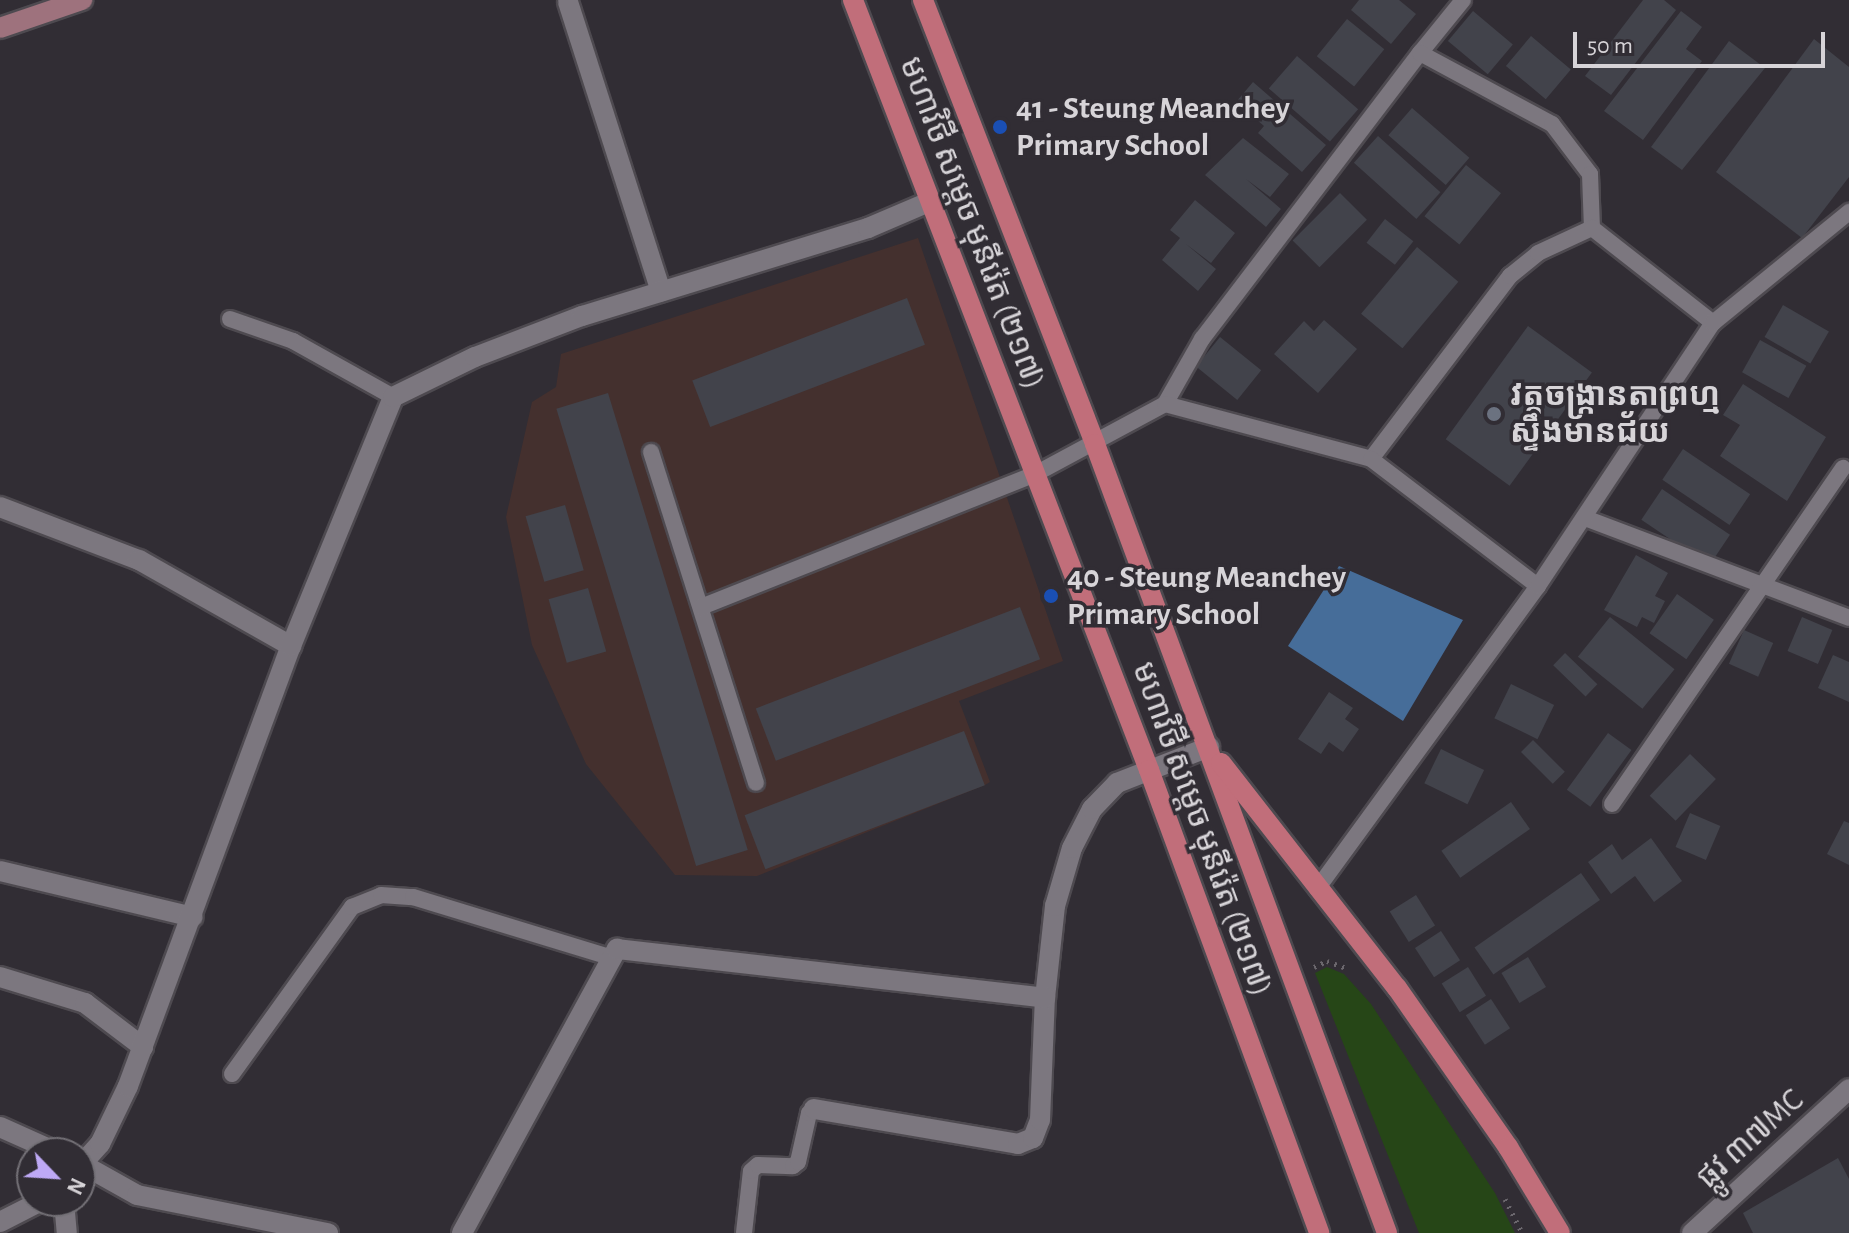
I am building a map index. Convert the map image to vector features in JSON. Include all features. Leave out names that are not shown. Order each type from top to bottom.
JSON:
[{"type":"main road","name":"មហាវិថី សម្តេច មុនីរ៉េត (២១៧)","points":[[923,0],[1095,444],[1387,1233]]},
{"type":"main road","name":"មហាវិថី សម្តេច មុនីរ៉េត (២១៧)","points":[[858,2],[1149,770],[1319,1233]]},
{"type":"main road","points":[[1209,747],[1456,1070],[1560,1233]]},
{"type":"street","points":[[0,28],[82,0]]},
{"type":"street","points":[[568,2],[661,291]]},
{"type":"street","points":[[96,1148],[143,1047],[291,646],[393,397],[475,357],[661,291],[868,228],[931,201]]},
{"type":"street","points":[[0,507],[139,560],[291,646]]},
{"type":"street","points":[[814,1109],[1018,1144],[1033,1138],[1040,1120],[1045,998],[1055,906],[1072,848],[1092,809],[1117,783],[1209,747]]},
{"type":"street","points":[[0,871],[193,917]]},
{"type":"street","points":[[462,1233],[609,957],[629,947],[814,975],[1045,998]]},
{"type":"street","points":[[0,977],[59,991],[85,1003],[143,1047]]},
{"type":"street","name":"ផ្លូវ ៣៧MC","points":[[1692,1233],[1849,1089]]},
{"type":"street","points":[[0,1127],[22,1137]]},
{"type":"street","points":[[96,1172],[137,1195],[328,1233]]},
{"type":"lane","points":[[701,607],[1037,473],[1165,404],[1202,339],[1463,0]]},
{"type":"lane","points":[[1420,53],[1552,124],[1590,174],[1592,228],[1713,323]]},
{"type":"lane","points":[[1317,889],[1538,586],[1713,323],[1849,212]]},
{"type":"lane","points":[[1371,459],[1510,276],[1538,253],[1592,228]]},
{"type":"lane","points":[[230,319],[293,341],[393,397]]},
{"type":"lane","points":[[1165,404],[1371,459],[1538,586]]},
{"type":"lane","points":[[651,452],[756,783]]},
{"type":"lane","points":[[1612,804],[1759,585],[1843,468]]},
{"type":"lane","points":[[1585,518],[1849,618]]},
{"type":"lane","points":[[232,1074],[352,907],[381,895],[413,897],[609,957]]},
{"type":"lane","points":[[744,1233],[751,1171],[758,1165],[793,1166],[798,1162],[809,1113],[814,1109]]},
{"type":"path","points":[[1309,970],[1327,961],[1348,968],[1357,979]]},
{"type":"path","points":[[1500,1190],[1522,1233]]},
{"type":"shaded area","points":[[918,238],[1063,661],[959,701],[990,782],[985,785],[757,876],[675,875],[586,764],[532,645],[506,517],[532,402],[556,387],[561,354]]},
{"type":"green space","points":[[1327,967],[1344,974],[1371,1004],[1495,1193],[1515,1233],[1419,1233],[1315,973]]},
{"type":"water","points":[[1339,566],[1463,620],[1403,721],[1288,646]]},
{"type":"building","points":[[1359,0],[1399,0],[1416,14],[1391,44],[1351,10]]},
{"type":"building","points":[[1643,0],[1664,0],[1676,10],[1611,95],[1585,76]]},
{"type":"building","points":[[1473,11],[1513,44],[1488,74],[1448,41]]},
{"type":"building","points":[[1681,11],[1702,27],[1686,49],[1702,61],[1643,140],[1604,111]]},
{"type":"building","points":[[1347,19],[1384,49],[1354,87],[1317,56]]},
{"type":"building","points":[[1531,36],[1571,69],[1546,99],[1506,66]]},
{"type":"building","points":[[1814,39],[1849,67],[1849,177],[1802,238],[1716,172]]},
{"type":"building","points":[[1729,41],[1765,68],[1682,170],[1651,147]]},
{"type":"building","points":[[1297,56],[1358,109],[1330,142],[1269,88]]},
{"type":"building","points":[[1253,82],[1326,145],[1302,172],[1258,133],[1264,126],[1236,102]]},
{"type":"building","points":[[1412,108],[1469,158],[1446,185],[1388,135]]},
{"type":"building","points":[[1378,136],[1440,192],[1416,219],[1354,163]]},
{"type":"building","points":[[1243,138],[1289,174],[1270,197],[1246,179],[1281,209],[1266,227],[1205,175]]},
{"type":"building","points":[[1466,165],[1501,193],[1459,245],[1424,216]]},
{"type":"building","points":[[1340,193],[1367,220],[1319,267],[1293,240]]},
{"type":"building","points":[[1195,200],[1235,233],[1211,263],[1186,244],[1216,269],[1198,291],[1162,260],[1180,238],[1170,230]]},
{"type":"building","points":[[1385,219],[1413,241],[1395,265],[1367,243]]},
{"type":"building","points":[[1417,247],[1458,282],[1402,348],[1361,314]]},
{"type":"building","points":[[907,298],[925,345],[710,427],[692,380]]},
{"type":"building","points":[[1783,305],[1829,331],[1810,364],[1764,337]]},
{"type":"building","points":[[1324,320],[1357,349],[1318,393],[1274,354],[1304,321],[1314,331]]},
{"type":"building","points":[[1528,326],[1592,372],[1510,486],[1446,439]]},
{"type":"building","points":[[1220,337],[1261,370],[1237,400],[1196,367]]},
{"type":"building","points":[[1760,340],[1806,366],[1788,398],[1742,372]]},
{"type":"building","points":[[1743,384],[1826,437],[1787,501],[1720,456],[1740,425],[1723,415]]},
{"type":"building","points":[[608,393],[748,850],[696,866],[556,409]]},
{"type":"building","points":[[1683,449],[1750,494],[1729,525],[1662,480]]},
{"type":"building","points":[[1662,489],[1730,535],[1709,566],[1641,520]]},
{"type":"building","points":[[565,505],[584,570],[544,582],[526,516]]},
{"type":"building","points":[[1636,555],[1668,573],[1655,596],[1665,601],[1654,623],[1642,617],[1637,627],[1604,610]]},
{"type":"building","points":[[588,588],[606,651],[567,663],[549,599]]},
{"type":"building","points":[[1677,594],[1714,620],[1686,659],[1649,633]]},
{"type":"building","points":[[1020,607],[1040,659],[776,761],[756,708]]},
{"type":"building","points":[[1610,617],[1675,669],[1642,709],[1578,657]]},
{"type":"building","points":[[1802,617],[1832,630],[1818,664],[1788,651]]},
{"type":"building","points":[[1744,630],[1773,643],[1758,677],[1729,664]]},
{"type":"building","points":[[1565,653],[1597,684],[1586,696],[1553,665]]},
{"type":"building","points":[[1833,655],[1849,662],[1849,702],[1818,688]]},
{"type":"building","points":[[1511,684],[1554,705],[1537,739],[1494,718]]},
{"type":"building","points":[[1329,692],[1353,708],[1345,719],[1359,729],[1343,752],[1329,742],[1321,754],[1298,739]]},
{"type":"building","points":[[964,731],[985,785],[765,869],[745,815]]},
{"type":"building","points":[[1608,733],[1631,750],[1590,807],[1567,790]]},
{"type":"building","points":[[1533,740],[1565,772],[1553,784],[1521,752]]},
{"type":"building","points":[[1441,749],[1484,770],[1467,804],[1424,783]]},
{"type":"building","points":[[1690,754],[1716,779],[1676,821],[1650,796]]},
{"type":"building","points":[[1511,802],[1530,829],[1460,878],[1441,851]]},
{"type":"building","points":[[1690,813],[1720,826],[1706,860],[1676,847]]},
{"type":"building","points":[[1844,821],[1849,823],[1849,865],[1827,854]]},
{"type":"building","points":[[1651,838],[1682,881],[1654,902],[1635,876],[1611,894],[1588,862],[1612,844],[1622,860]]},
{"type":"building","points":[[1581,873],[1600,900],[1493,975],[1475,948]]},
{"type":"building","points":[[1416,895],[1435,926],[1409,942],[1390,911]]},
{"type":"building","points":[[1441,931],[1460,960],[1434,977],[1415,948]]},
{"type":"building","points":[[1528,957],[1546,987],[1519,1003],[1501,973]]},
{"type":"building","points":[[1468,967],[1486,996],[1460,1012],[1442,983]]},
{"type":"building","points":[[1491,999],[1510,1028],[1485,1045],[1466,1015]]},
{"type":"building","points":[[1838,1158],[1849,1179],[1849,1233],[1753,1233],[1743,1213]]},
{"type":"place","name":"41 - Steung Meanchey Primary School","points":[[1000,127]]},
{"type":"place","name":"វត្តចង្ក្រានតាព្រហ្ម ស្ទឹងមានជ័យ","points":[[1494,414]]},
{"type":"place","name":"40 - Steung Meanchey Primary School","points":[[1051,596]]}]
